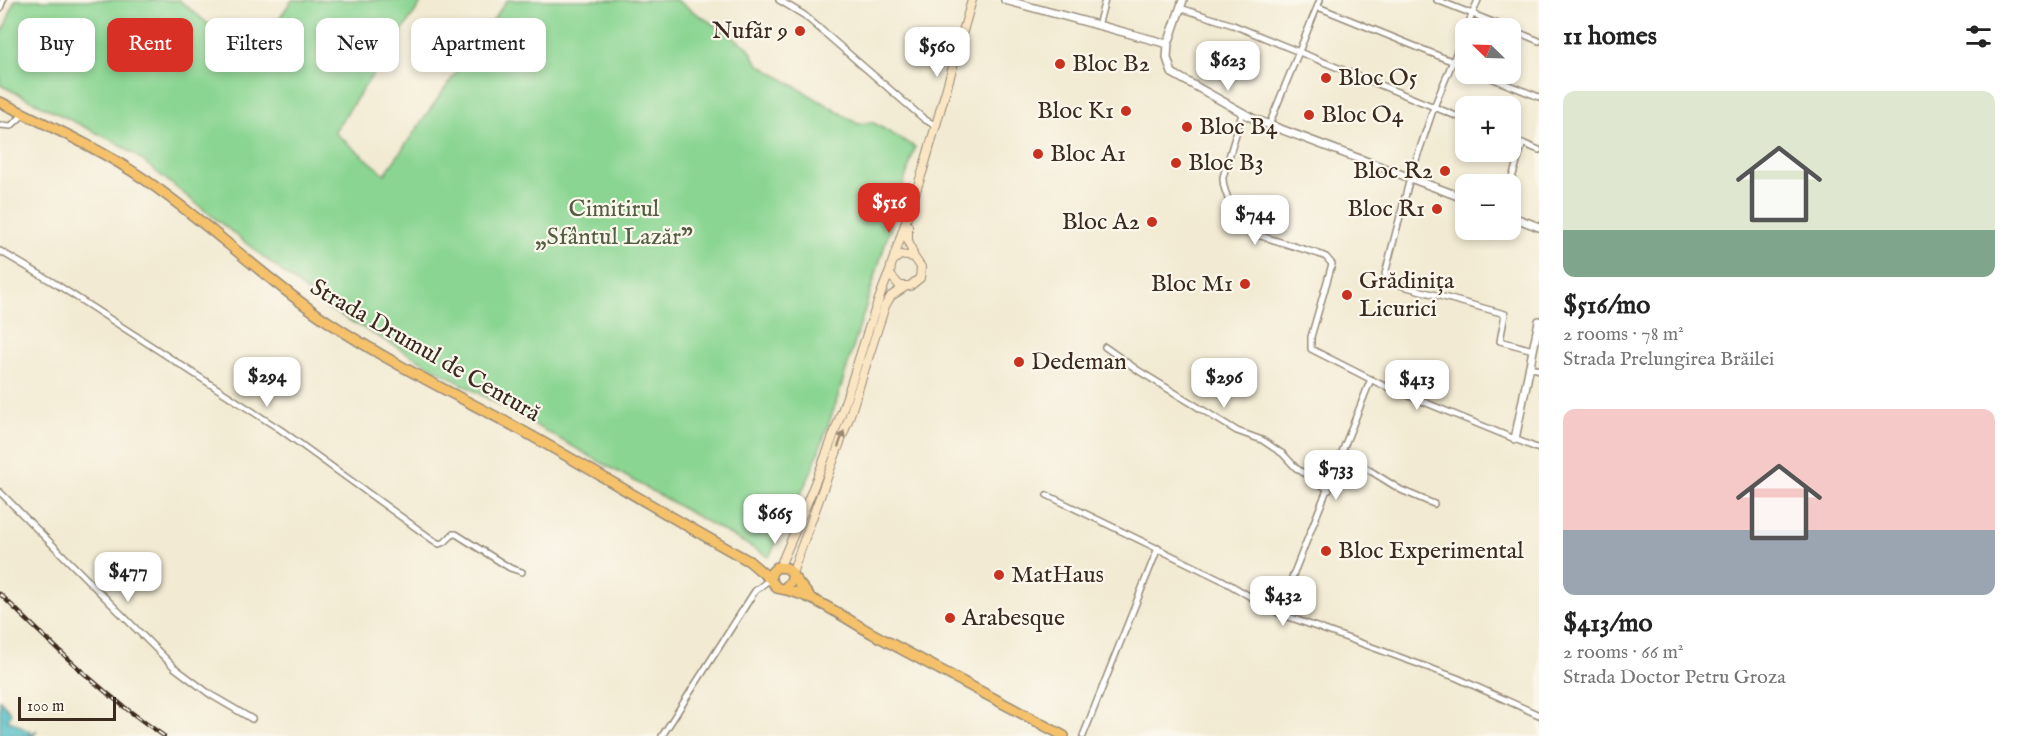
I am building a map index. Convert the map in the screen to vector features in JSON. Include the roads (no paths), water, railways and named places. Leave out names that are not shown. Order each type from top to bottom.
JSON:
[{"type":"highway","name":"Strada Drumul de Centură","points":[[0,102],[83,142],[147,180],[291,294],[345,332],[749,561]]},
{"type":"highway","points":[[749,561],[787,568],[812,598]]},
{"type":"highway","points":[[749,561],[777,588],[785,588],[812,598],[851,622],[1064,736]]},
{"type":"highway","points":[[770,579],[772,572],[778,567]]},
{"type":"highway","points":[[785,588],[791,583],[792,575]]},
{"type":"main road","points":[[778,567],[814,490],[848,396],[876,305],[909,215],[972,0]]},
{"type":"main road","points":[[792,575],[849,418],[885,306],[891,296],[904,287],[916,283],[922,273],[920,263],[914,257],[908,240],[909,215]]},
{"type":"main road","points":[[893,261],[900,255],[914,257]]},
{"type":"main road","points":[[890,271],[896,283],[904,287]]},
{"type":"street","points":[[0,8],[3,0]]},
{"type":"street","points":[[779,0],[804,15],[924,119],[936,126]]},
{"type":"street","points":[[1005,0],[1168,44]]},
{"type":"street","points":[[1098,26],[1105,0]]},
{"type":"street","points":[[1269,125],[1320,0]]},
{"type":"street","points":[[1437,0],[1482,18]]},
{"type":"street","points":[[1478,0],[1434,107],[1410,178],[1385,268],[1387,279],[1396,284],[1505,314],[1500,341],[1533,350]]},
{"type":"street","points":[[1455,116],[1181,4],[1168,44],[1167,58],[1172,73],[1242,114],[1455,195]]},
{"type":"street","points":[[1318,7],[1455,62]]},
{"type":"street","points":[[1521,34],[1539,41]]},
{"type":"street","points":[[1506,84],[1539,97]]},
{"type":"street","points":[[0,125],[11,126],[24,114]]},
{"type":"street","points":[[1242,114],[1222,186],[1244,229],[1319,254],[1332,264],[1311,338],[1311,349],[1371,379],[1539,449]]},
{"type":"street","points":[[1513,174],[1523,143],[1539,150]]},
{"type":"street","points":[[1521,220],[1539,227]]},
{"type":"street","points":[[0,251],[56,284],[281,430],[439,544],[456,534],[510,568],[522,572]]},
{"type":"street","points":[[1515,439],[1539,321]]},
{"type":"street","points":[[1105,347],[1139,371],[1237,431],[1262,440],[1283,454],[1296,468],[1329,490]]},
{"type":"street","points":[[1529,366],[1539,370]]},
{"type":"street","points":[[1278,613],[1329,490],[1371,379]]},
{"type":"street","points":[[1342,453],[1401,490],[1434,504]]},
{"type":"street","points":[[0,492],[175,668],[211,695],[252,719]]},
{"type":"street","points":[[1047,495],[1222,580],[1278,613],[1457,678],[1539,715]]},
{"type":"street","points":[[1083,736],[1158,548]]},
{"type":"street","points":[[662,736],[755,591],[770,579]]},
{"type":"water","points":[[0,700],[11,712],[8,721],[30,730],[30,735],[37,730],[33,736],[0,736]]},
{"type":"railway","points":[[0,594],[99,687],[164,736]]},
{"type":"place","name":"Nufăr 9","points":[[800,31]]},
{"type":"place","name":"Bloc B2","points":[[1060,64]]},
{"type":"place","name":"Bloc O5","points":[[1326,78]]},
{"type":"place","name":"Bloc K1","points":[[1126,111]]},
{"type":"place","name":"Bloc O4","points":[[1309,115]]},
{"type":"place","name":"Bloc B4","points":[[1187,127]]},
{"type":"place","name":"Bloc A1","points":[[1038,154]]},
{"type":"place","name":"Bloc B3","points":[[1176,163]]},
{"type":"place","name":"Bloc R2","points":[[1445,171]]},
{"type":"place","name":"Bloc R1","points":[[1437,209]]},
{"type":"place","name":"Bloc A2","points":[[1152,222]]},
{"type":"place","name":"Bloc M1","points":[[1245,284]]},
{"type":"place","name":"Grădinița Licurici","points":[[1347,295]]},
{"type":"place","name":"Dedeman","points":[[1019,362]]},
{"type":"place","name":"Bloc Experimental","points":[[1326,551]]},
{"type":"place","name":"MatHaus","points":[[999,575]]},
{"type":"place","name":"Arabesque","points":[[950,618]]},
{"type":"park label","name":"Cimitirul „Sfântul Lazăr”","points":[[614,223]]}]
